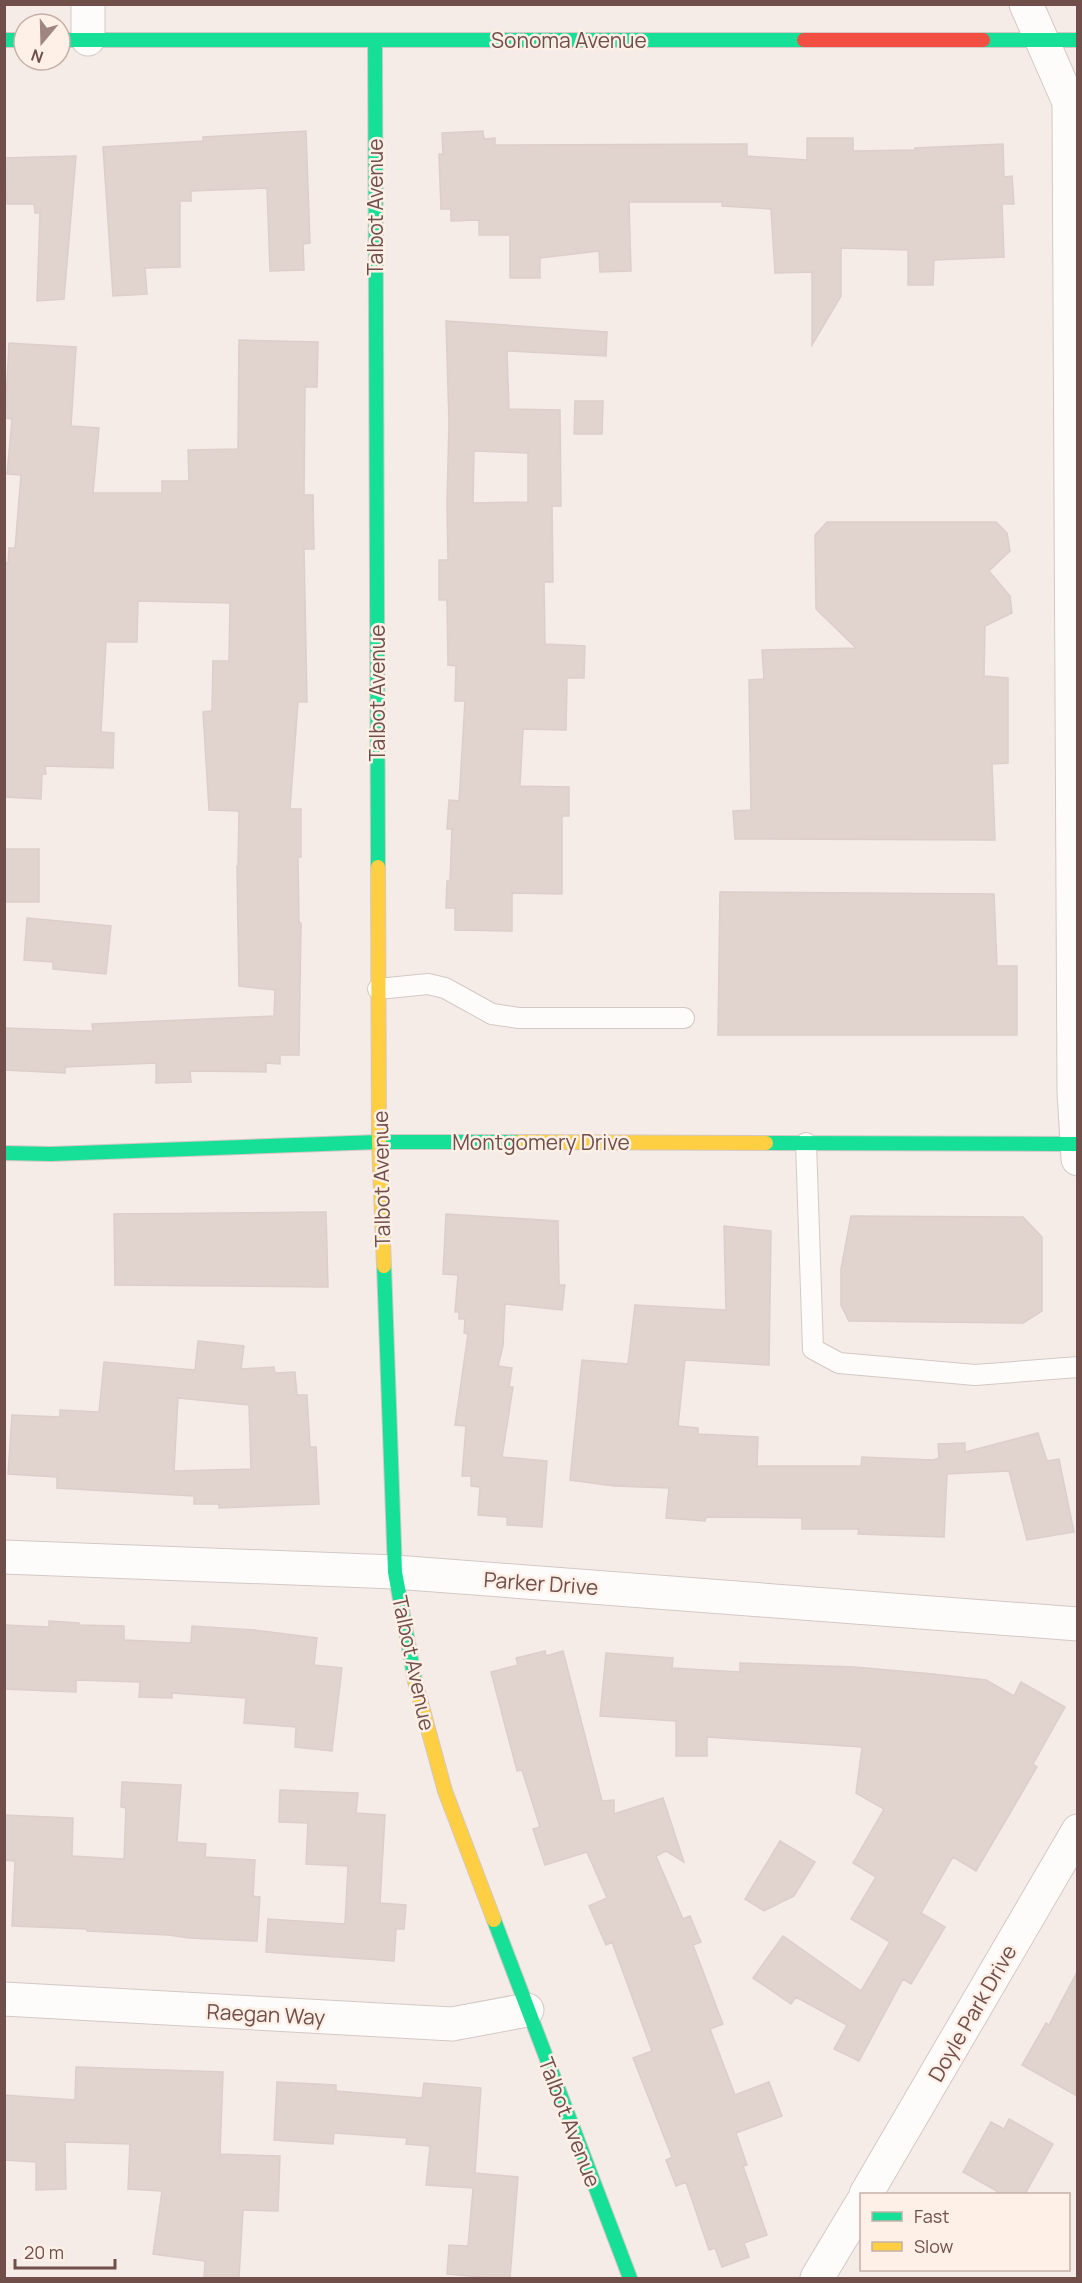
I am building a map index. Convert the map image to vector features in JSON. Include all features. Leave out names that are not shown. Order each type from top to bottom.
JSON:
[{"type":"street","points":[[74,40],[88,4]]},
{"type":"street","points":[[1026,4],[1069,102],[1075,357],[1077,1149]]},
{"type":"street","name":"Sonoma Avenue","points":[[74,40],[1077,40]]},
{"type":"street","name":"Talbot Avenue","points":[[375,40],[379,1142],[396,1572],[418,1696],[445,1791],[526,2010],[630,2278]]},
{"type":"street","name":"Montgomery Drive","points":[[4,1153],[51,1154],[379,1142],[806,1143],[1077,1149]]},
{"type":"street","name":"Parker Drive","points":[[4,1557],[396,1572],[1077,1624]]},
{"type":"street","name":"Doyle Park Drive","points":[[867,2193],[1077,1831]]},
{"type":"street","name":"Raegan Way","points":[[4,1999],[452,2024],[526,2010]]},
{"type":"street","points":[[818,2278],[860,2205]]},
{"type":"lane","points":[[378,989],[415,984],[436,986],[445,988],[492,1014],[519,1018],[684,1018]]},
{"type":"lane","points":[[806,1143],[813,1349],[839,1363],[975,1375],[1077,1367]]},
{"type":"building","points":[[306,131],[310,243],[303,244],[304,270],[270,271],[267,188],[191,191],[191,201],[180,201],[180,267],[145,268],[147,294],[113,296],[103,147],[203,141],[203,137]]},
{"type":"building","points":[[483,131],[484,139],[495,138],[495,145],[747,144],[747,156],[807,160],[807,138],[853,138],[853,151],[915,150],[915,148],[1003,144],[1004,177],[1012,176],[1014,204],[1002,204],[1004,257],[934,260],[933,285],[908,285],[908,250],[841,248],[841,296],[812,345],[812,272],[775,273],[771,209],[722,206],[722,202],[629,202],[631,271],[600,272],[599,251],[540,258],[540,278],[510,278],[510,235],[479,235],[479,220],[451,221],[451,209],[441,209],[439,154],[443,154],[442,133]]},
{"type":"building","points":[[76,156],[64,299],[37,301],[40,213],[35,213],[34,204],[7,204],[5,158]]},
{"type":"building","points":[[446,321],[607,332],[606,356],[507,351],[509,409],[560,410],[561,506],[552,506],[553,582],[544,582],[545,644],[585,646],[584,678],[567,678],[566,730],[523,729],[520,786],[569,787],[569,816],[562,816],[562,894],[512,893],[512,931],[455,930],[455,908],[446,908],[447,881],[450,881],[452,829],[447,829],[449,800],[459,801],[465,701],[455,701],[456,666],[448,665],[447,600],[439,600],[439,560],[448,560],[449,423]],"holes":[[[474,451],[528,453],[528,502],[473,503]]]},
{"type":"building","points":[[239,340],[318,342],[317,387],[305,387],[304,495],[313,495],[314,549],[304,549],[307,702],[298,702],[290,809],[301,809],[301,857],[298,857],[299,923],[301,923],[299,1055],[280,1055],[280,1064],[266,1063],[266,1072],[190,1071],[191,1082],[156,1083],[156,1063],[65,1067],[65,1073],[4,1070],[4,1028],[93,1031],[92,1024],[274,1016],[275,990],[239,986],[237,866],[239,811],[209,810],[203,712],[212,711],[213,661],[229,661],[230,603],[138,601],[137,642],[106,642],[101,732],[114,733],[113,768],[45,766],[46,774],[42,774],[41,799],[4,797],[4,562],[8,563],[9,548],[15,548],[21,475],[7,474],[12,419],[5,418],[9,343],[76,347],[71,426],[99,428],[93,493],[162,493],[162,481],[189,481],[188,450],[238,449]]},
{"type":"building","points":[[575,401],[603,401],[602,434],[574,434]]},
{"type":"building","points":[[827,522],[996,522],[1007,533],[1010,551],[989,571],[1010,596],[1012,613],[985,626],[984,676],[1008,678],[1008,763],[992,764],[995,840],[735,839],[733,811],[751,810],[749,680],[764,679],[762,650],[856,648],[816,609],[815,535]]},
{"type":"building","points":[[4,849],[39,849],[39,902],[4,902]]},
{"type":"building","points":[[720,892],[994,894],[997,966],[1017,966],[1017,1035],[718,1035]]},
{"type":"building","points":[[27,918],[111,926],[106,974],[53,969],[53,962],[24,960]]},
{"type":"building","points":[[326,1212],[328,1287],[115,1285],[114,1214]]},
{"type":"building","points":[[446,1214],[558,1221],[559,1285],[565,1285],[562,1310],[505,1304],[503,1346],[498,1366],[512,1368],[509,1387],[513,1387],[502,1457],[547,1461],[542,1527],[507,1525],[507,1517],[478,1515],[480,1487],[471,1486],[471,1476],[462,1476],[466,1426],[455,1425],[468,1334],[464,1333],[465,1319],[459,1319],[459,1312],[455,1312],[458,1275],[443,1274]]},
{"type":"building","points":[[851,1216],[1023,1217],[1042,1237],[1042,1311],[1023,1323],[849,1321],[841,1305],[841,1269]]},
{"type":"building","points":[[724,1226],[771,1231],[769,1365],[685,1360],[678,1426],[698,1428],[698,1434],[758,1437],[757,1466],[861,1466],[862,1457],[933,1460],[939,1458],[938,1444],[965,1443],[965,1452],[1038,1433],[1047,1461],[1059,1459],[1074,1532],[1027,1540],[1009,1471],[947,1474],[944,1537],[858,1534],[859,1529],[802,1529],[802,1518],[706,1517],[705,1521],[666,1518],[669,1488],[614,1486],[570,1480],[582,1360],[628,1364],[635,1305],[726,1310]]},
{"type":"building","points":[[198,1341],[244,1346],[241,1369],[274,1367],[275,1373],[295,1372],[297,1395],[307,1395],[310,1447],[316,1447],[319,1504],[219,1508],[219,1504],[194,1504],[194,1496],[57,1488],[57,1477],[8,1474],[12,1415],[60,1417],[60,1410],[99,1412],[104,1362],[195,1370]],"holes":[[[178,1398],[249,1405],[251,1469],[174,1471]]]},
{"type":"building","points":[[49,1621],[79,1623],[79,1625],[124,1626],[124,1640],[191,1643],[192,1626],[254,1630],[317,1638],[314,1665],[342,1668],[332,1751],[295,1747],[296,1727],[244,1723],[246,1698],[172,1693],[172,1698],[139,1697],[140,1682],[76,1680],[76,1692],[4,1689],[5,1625],[49,1627]]},
{"type":"building","points":[[545,1651],[546,1656],[563,1651],[602,1801],[614,1800],[614,1814],[663,1798],[684,1862],[666,1851],[656,1856],[683,1919],[690,1916],[701,1942],[693,1945],[723,2024],[710,2029],[735,2095],[769,2082],[782,2116],[736,2133],[747,2165],[743,2166],[767,2235],[744,2243],[749,2257],[722,2267],[715,2248],[709,2250],[686,2182],[676,2186],[666,2160],[672,2157],[633,2058],[652,2051],[612,1942],[606,1945],[589,1906],[607,1898],[587,1852],[545,1865],[533,1829],[540,1827],[522,1770],[517,1771],[491,1672],[518,1665],[516,1658]]},
{"type":"building","points":[[606,1653],[673,1658],[672,1668],[740,1672],[740,1663],[854,1667],[933,1674],[986,1680],[1014,1696],[1021,1682],[1065,1707],[1033,1764],[1037,1767],[976,1871],[953,1857],[921,1913],[945,1927],[911,1984],[903,1979],[859,2061],[834,2049],[847,2025],[796,1997],[791,2004],[753,1978],[783,1936],[861,1991],[890,1942],[851,1919],[876,1877],[853,1863],[884,1809],[856,1793],[862,1747],[707,1737],[707,1756],[676,1756],[676,1721],[600,1716]]},
{"type":"building","points":[[122,1782],[181,1785],[177,1842],[206,1844],[205,1857],[255,1860],[253,1896],[260,1897],[257,1941],[12,1926],[15,1861],[4,1860],[4,1815],[73,1818],[72,1856],[124,1859],[126,1808],[121,1807]]},
{"type":"building","points":[[280,1790],[358,1793],[356,1813],[385,1815],[380,1903],[406,1905],[404,1929],[396,1929],[394,1961],[266,1952],[268,1919],[345,1924],[348,1866],[306,1864],[308,1823],[279,1822]]},
{"type":"building","points":[[780,1841],[815,1862],[794,1896],[764,1911],[745,1899]]},
{"type":"building","points":[[1077,1972],[1077,2096],[1022,2065],[1046,2023],[1049,2025]]},
{"type":"building","points":[[76,2067],[223,2072],[220,2154],[280,2156],[278,2211],[243,2210],[239,2278],[204,2278],[205,2261],[153,2254],[162,2191],[128,2189],[130,2144],[65,2142],[66,2189],[36,2190],[36,2162],[4,2160],[4,2095],[75,2100]]},
{"type":"building","points":[[277,2082],[336,2085],[336,2091],[422,2098],[424,2083],[481,2088],[475,2173],[518,2177],[510,2278],[481,2278],[447,2274],[449,2245],[468,2246],[473,2188],[426,2185],[430,2146],[406,2144],[407,2138],[334,2133],[333,2144],[274,2140]]},
{"type":"building","points":[[1009,2119],[1053,2144],[1026,2193],[1000,2193],[963,2172],[991,2122],[1004,2129]]},
{"type":"traffic: fast","points":[[4,40],[12,40]]},
{"type":"traffic: fast","points":[[72,40],[804,40]]},
{"type":"traffic: fast","points":[[375,40],[378,867]]},
{"type":"traffic: fast","points":[[983,40],[1078,40]]},
{"type":"traffic: fast","points":[[4,1153],[51,1154],[379,1142],[519,1142]]},
{"type":"traffic: fast","points":[[766,1143],[1078,1144]]},
{"type":"traffic: fast","points":[[384,1266],[395,1572],[415,1681]]},
{"type":"traffic: fast","points":[[494,1920],[630,2278]]},
{"type":"traffic: slow","points":[[378,867],[379,1142],[384,1266]]},
{"type":"traffic: slow","points":[[519,1142],[766,1143]]},
{"type":"traffic: slow","points":[[415,1681],[445,1791],[494,1920]]},
{"type":"traffic: jam","points":[[804,40],[983,40]]}]
